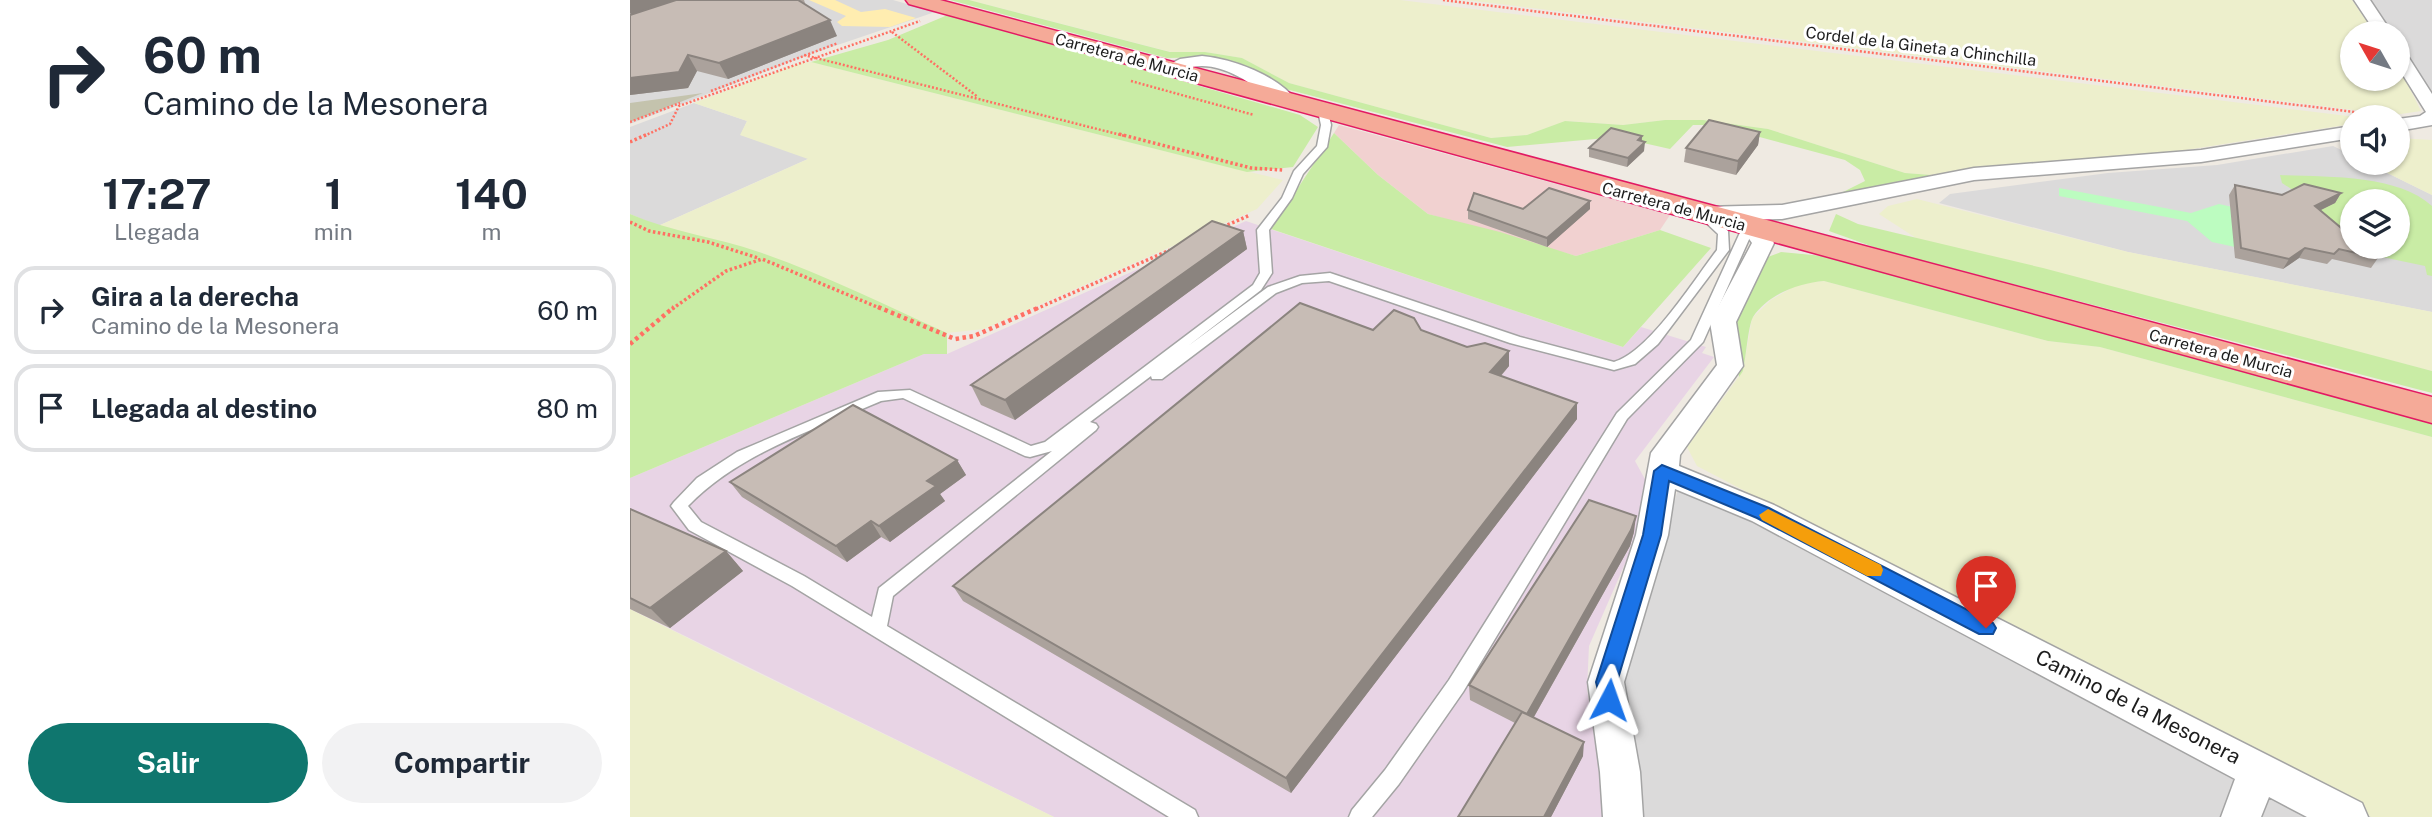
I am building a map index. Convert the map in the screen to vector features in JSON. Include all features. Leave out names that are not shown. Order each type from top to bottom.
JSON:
[{"type":"highway","name":"Carretera de Murcia","points":[[916,0],[2432,410]]},
{"type":"street","points":[[2362,0],[2376,21]]},
{"type":"street","points":[[2410,73],[2432,108]]},
{"type":"street","points":[[2410,123],[2424,121],[2432,116]]},
{"type":"street","points":[[1703,214],[1782,212],[1974,174],[2201,156],[2340,134]]},
{"type":"street","points":[[1623,817],[1620,772],[1606,682],[1652,535],[1666,453],[1730,366],[1723,322],[1763,243],[1750,227]]},
{"type":"street","name":"Camino de la Mesonera","points":[[1662,471],[1763,513],[2348,817]]},
{"type":"street","points":[[2241,817],[2259,769]]},
{"type":"lane","points":[[1188,817],[878,629],[695,526],[679,506],[702,482],[742,456],[878,397],[905,393],[1030,452],[1050,446],[1257,287],[1266,273],[1263,230],[1287,198],[1298,173],[1322,147],[1326,125],[1322,111]]},
{"type":"lane","points":[[878,629],[884,593],[920,562],[1272,290],[1300,280],[1330,277],[1515,340],[1614,366],[1630,361],[1653,341],[1723,250],[1724,233],[1703,214]]},
{"type":"lane","points":[[1359,817],[1392,777],[1455,686],[1622,416],[1697,342],[1750,227]]},
{"type":"path","name":"Cordel de la Gineta a Chinchilla","points":[[1443,0],[2340,110]]},
{"type":"path","points":[[630,142],[670,124],[679,106],[811,57],[892,32],[946,8]]},
{"type":"path","points":[[892,32],[979,98]]},
{"type":"path","points":[[630,122],[838,43]]},
{"type":"path","points":[[804,55],[1251,168],[1298,173]]},
{"type":"path","points":[[1221,228],[1287,198]]},
{"type":"path","points":[[630,222],[649,231],[708,242],[762,259],[955,339],[974,336],[1174,248]]},
{"type":"path","points":[[630,344],[720,275],[744,262],[762,259]]},
{"type":"shaded area","points":[[630,0],[893,0],[935,12],[805,56],[630,124]]},
{"type":"shaded area","points":[[969,0],[1400,0],[2340,115],[2340,126],[2173,152],[2051,161],[1931,175],[1905,173],[1768,129],[1703,120],[1665,120],[1623,125],[1566,121],[1527,135],[1491,138],[1289,83],[1242,58],[1205,52],[1171,52]]},
{"type":"shaded area","points":[[1467,0],[2352,0],[2367,21],[2340,21],[2340,91],[2410,89],[2421,111],[2410,113],[2410,105],[2340,105],[2340,108]]},
{"type":"shaded area","points":[[2359,0],[2432,0],[2432,91],[2410,63],[2410,21],[2376,21]]},
{"type":"shaded area","points":[[811,62],[1283,180],[1257,209],[984,329],[947,333],[760,252],[658,226],[808,159],[740,135],[747,121],[694,103],[800,63]]},
{"type":"shaded area","points":[[703,93],[630,122],[630,103]]},
{"type":"shaded area","points":[[694,103],[747,121],[741,135],[810,158],[658,226],[630,214],[630,127]]},
{"type":"shaded area","points":[[1339,125],[1670,215],[1660,230],[1576,256],[1428,214],[1378,175],[1334,133]]},
{"type":"shaded area","points":[[2410,139],[2432,140],[2432,195],[2391,175],[2410,175]]},
{"type":"shaded area","points":[[2333,146],[2340,149],[2340,175],[2391,175],[2432,195],[2432,312],[2128,252],[1939,203],[1950,194],[2108,173],[2217,165]]},
{"type":"shaded area","points":[[1917,199],[2128,252],[2432,312],[2432,371],[1916,238],[1879,214],[1888,206]]},
{"type":"shaded area","points":[[1246,221],[1623,347],[1641,327],[1706,347],[1702,353],[1714,357],[1635,461],[1647,483],[1638,534],[1589,646],[1587,689],[1608,817],[1054,817],[630,609],[630,478],[924,354],[947,354]]},
{"type":"shaded area","points":[[1824,281],[2048,341],[2100,347],[2432,437],[2432,817],[2371,817],[1697,466],[1687,447],[1743,371],[1752,318],[1771,300],[1800,283]]},
{"type":"shaded area","points":[[1679,486],[1766,522],[2377,817],[1636,817],[1619,689]]},
{"type":"shaded area","points":[[630,609],[735,662],[1054,817],[630,817]]},
{"type":"green space","points":[[950,0],[969,0],[1170,52],[1205,52],[1242,58],[1289,83],[1491,138],[1527,135],[1565,121],[1623,125],[1665,120],[1703,120],[1768,129],[1905,173],[1931,175],[1904,184],[1839,194],[1865,181],[1860,170],[1845,160],[1715,125],[1693,125],[1670,149],[1617,137],[1507,147],[1286,89],[1217,57],[1167,58]]},
{"type":"green space","points":[[950,14],[1300,115],[1318,127],[1293,167],[1247,172],[811,62],[888,40]]},
{"type":"green space","points":[[1334,133],[1378,175],[1428,214],[1500,232],[1576,256],[1660,230],[1711,248],[1623,347],[1271,229]]},
{"type":"green space","points":[[2280,175],[2360,179],[2402,189],[2340,189],[2340,242],[2309,216],[2334,203],[2299,194],[2282,183]]},
{"type":"green space","points":[[2059,188],[2191,213],[2219,204],[2277,217],[2235,247],[2212,242],[2187,221],[2059,196]]},
{"type":"green space","points":[[2410,192],[2432,206],[2432,276],[2427,275],[2425,266],[2392,259],[2410,259]]},
{"type":"green space","points":[[630,214],[759,252],[854,290],[947,333],[947,354],[924,354],[630,478]]},
{"type":"green space","points":[[1836,214],[1858,224],[2043,268],[2432,371],[2432,393],[1882,250],[1829,231]]},
{"type":"green space","points":[[1781,252],[1823,256],[2432,421],[2432,437],[2100,347],[2048,341],[1824,281],[1785,291],[1759,309],[1751,321],[1743,371],[1739,377],[1732,316],[1768,257]]},
{"type":"sand","points":[[809,0],[835,0],[861,12],[885,9],[916,18],[890,27],[842,26],[837,22],[846,16]]},
{"type":"building","points":[[676,0],[798,0],[830,20],[719,63],[688,55],[679,72],[630,78],[630,15]]},
{"type":"building","points":[[1709,120],[1760,132],[1738,161],[1686,148]]},
{"type":"building","points":[[1611,128],[1642,136],[1638,140],[1645,142],[1628,158],[1589,148]]},
{"type":"building","points":[[2304,184],[2340,193],[2315,206],[2340,227],[2340,249],[2334,254],[2305,248],[2289,259],[2241,248],[2235,185],[2282,195]]},
{"type":"building","points":[[1549,188],[1590,201],[1547,238],[1468,210],[1474,193],[1523,209]]},
{"type":"building","points":[[1212,221],[1243,231],[1005,400],[971,385]]},
{"type":"building","points":[[1300,303],[1373,330],[1394,310],[1414,318],[1421,330],[1467,347],[1485,343],[1509,351],[1490,372],[1577,403],[1286,778],[953,586]]},
{"type":"building","points":[[853,405],[957,460],[927,481],[936,486],[879,526],[871,521],[836,546],[730,482]]},
{"type":"building","points":[[1589,500],[1636,516],[1631,530],[1527,714],[1469,685]]},
{"type":"building","points":[[630,509],[726,551],[650,608],[630,598]]},
{"type":"building","points":[[1522,712],[1584,742],[1544,817],[1458,817]]},
{"type":"slow traffic","points":[[1768,515],[1874,570]]},
{"type":"route","points":[[1609,700],[1606,682],[1652,535],[1662,471],[1763,513],[1986,628]]}]
